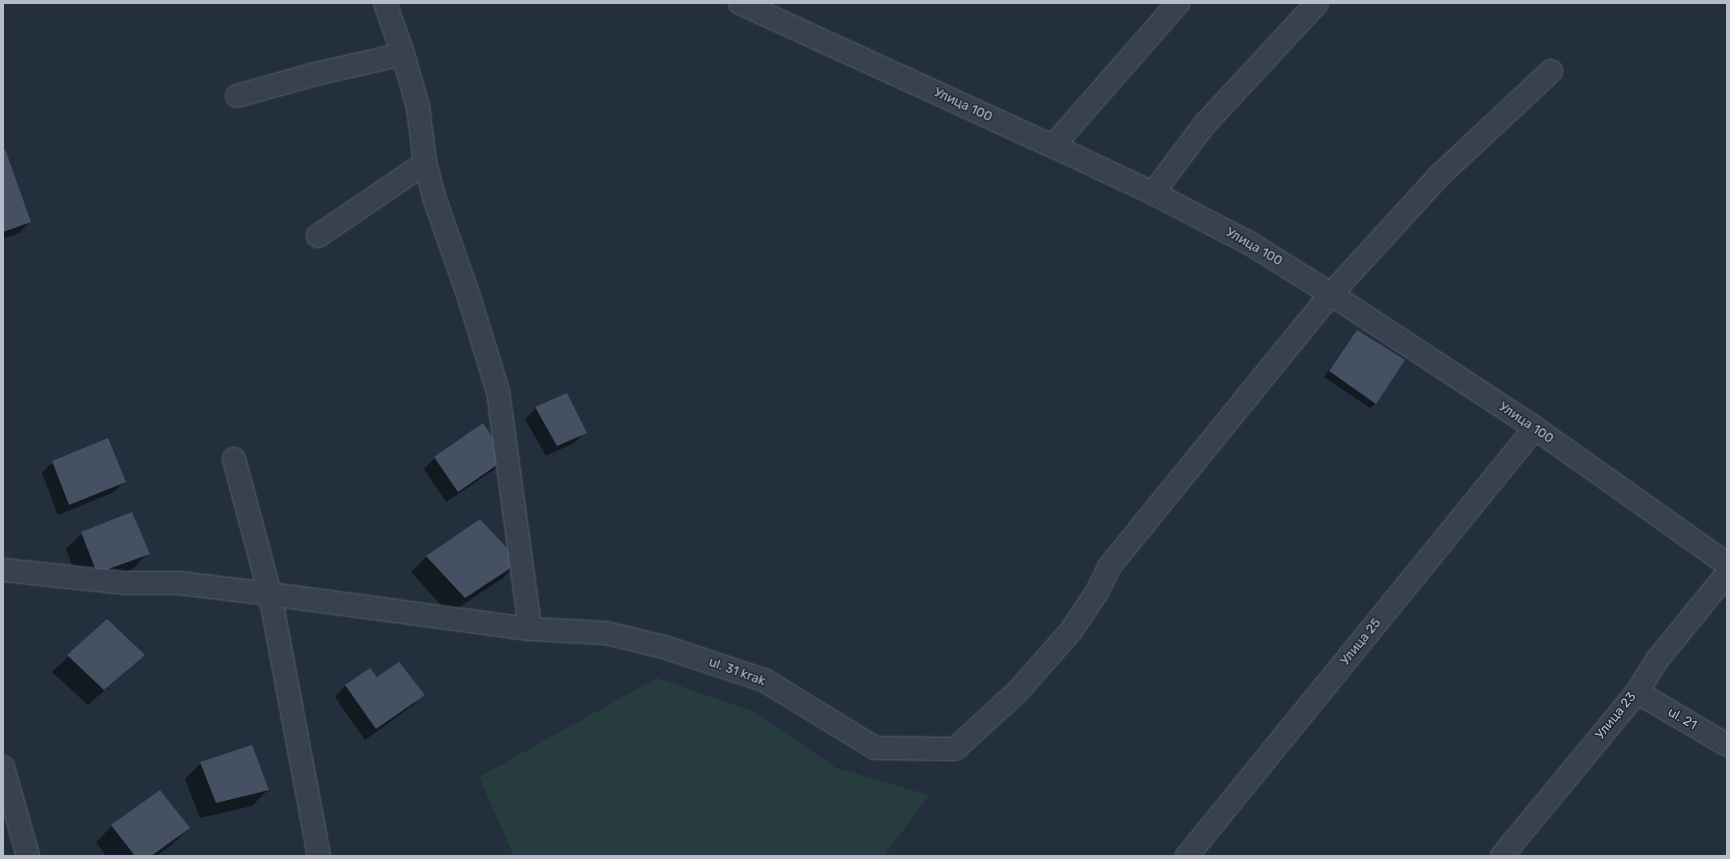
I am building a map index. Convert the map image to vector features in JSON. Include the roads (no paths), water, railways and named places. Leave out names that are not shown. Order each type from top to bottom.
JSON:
[{"type":"street","points":[[385,3],[403,54],[418,107],[425,163],[435,200],[469,297],[498,391],[530,629]]},
{"type":"street","points":[[1052,146],[1178,3]]},
{"type":"street","points":[[1153,193],[1204,125],[1317,3]]},
{"type":"street","name":"Улица 100","points":[[746,4],[1153,193],[1249,243],[1331,294],[1535,428],[1727,564]]},
{"type":"street","points":[[237,96],[316,74],[403,54]]},
{"type":"street","points":[[1331,294],[1440,175],[1551,71]]},
{"type":"street","points":[[318,236],[425,163]]},
{"type":"street","name":"ul. 31 krak","points":[[3,570],[127,583],[179,583],[530,629],[606,633],[664,647],[764,680],[875,748],[955,750],[1018,691],[1071,631],[1097,592],[1109,567],[1331,294]]},
{"type":"street","name":"Улица 25","points":[[1187,856],[1535,428]]},
{"type":"street","points":[[234,459],[270,594],[319,856]]},
{"type":"street","name":"Улица 23","points":[[1502,856],[1637,692],[1657,660],[1727,574]]},
{"type":"street","name":"ul. 21","points":[[1637,692],[1727,745]]},
{"type":"street","points":[[3,767],[28,856]]}]
